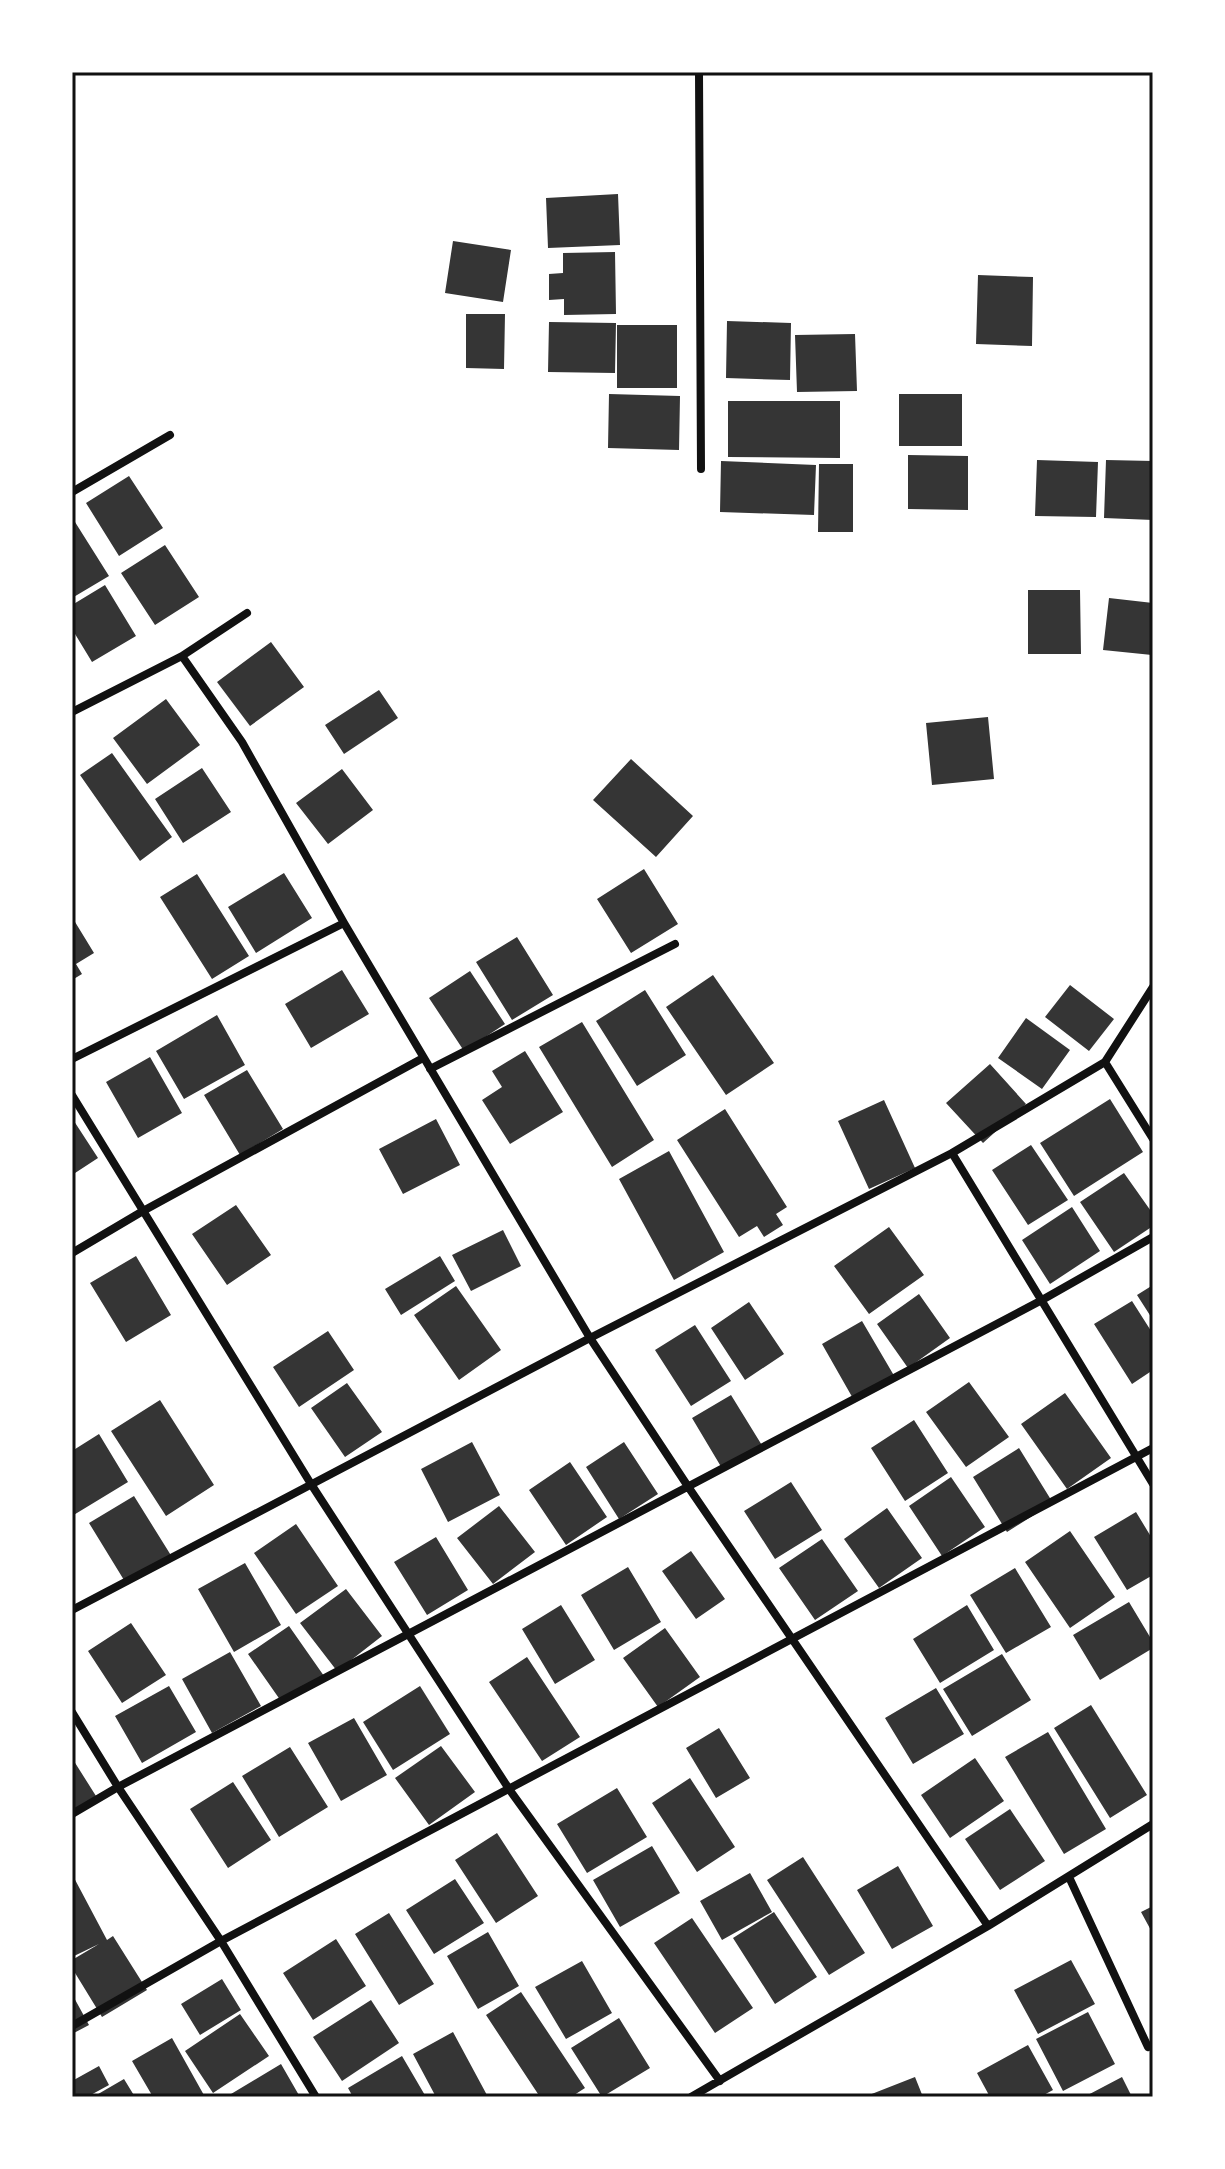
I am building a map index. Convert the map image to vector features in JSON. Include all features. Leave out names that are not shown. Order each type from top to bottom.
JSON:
[{"type":"street","points":[[699,72],[701,469]]},
{"type":"street","points":[[72,492],[170,435]]},
{"type":"street","points":[[72,712],[182,656],[247,613]]},
{"type":"street","points":[[182,656],[242,742],[344,923],[590,1338],[988,1926]]},
{"type":"street","points":[[72,1059],[344,923]]},
{"type":"street","points":[[430,1069],[675,944]]},
{"type":"street","points":[[72,1610],[590,1338],[952,1153],[1105,1062],[1153,987]]},
{"type":"street","points":[[72,1253],[423,1058]]},
{"type":"street","points":[[1105,1062],[1153,1139]]},
{"type":"street","points":[[72,1095],[311,1484],[509,1789],[720,2081]]},
{"type":"street","points":[[952,1153],[1153,1484]]},
{"type":"street","points":[[72,1814],[1042,1300],[1153,1237]]},
{"type":"street","points":[[72,2026],[221,1941],[1153,1448]]},
{"type":"street","points":[[72,1712],[221,1941],[316,2097]]},
{"type":"street","points":[[691,2097],[988,1926],[1153,1824]]},
{"type":"street","points":[[1069,1877],[1148,2047]]},
{"type":"building","points":[[618,194],[620,245],[548,248],[546,198]]},
{"type":"building","points":[[453,241],[511,250],[503,302],[445,293]]},
{"type":"building","points":[[615,252],[616,314],[564,315],[564,299],[549,300],[549,274],[563,273],[563,253]]},
{"type":"building","points":[[978,275],[1033,277],[1032,346],[976,344]]},
{"type":"building","points":[[466,314],[505,314],[504,369],[466,368]]},
{"type":"building","points":[[727,321],[791,323],[790,380],[726,378]]},
{"type":"building","points":[[549,322],[616,323],[615,373],[548,372]]},
{"type":"building","points":[[617,325],[677,325],[677,388],[617,388]]},
{"type":"building","points":[[855,334],[857,391],[797,392],[795,335]]},
{"type":"building","points":[[609,394],[680,396],[679,450],[608,448]]},
{"type":"building","points":[[899,394],[962,394],[962,446],[899,446]]},
{"type":"building","points":[[728,401],[840,401],[840,458],[728,457]]},
{"type":"building","points":[[908,455],[968,456],[968,510],[908,509]]},
{"type":"building","points":[[1037,460],[1098,462],[1096,517],[1035,516]]},
{"type":"building","points":[[1106,460],[1153,461],[1153,520],[1104,518]]},
{"type":"building","points":[[721,461],[816,465],[814,515],[720,512]]},
{"type":"building","points":[[819,464],[853,464],[853,532],[818,532]]},
{"type":"building","points":[[129,476],[163,528],[119,556],[86,503]]},
{"type":"building","points":[[75,522],[109,576],[72,598],[72,524]]},
{"type":"building","points":[[165,545],[199,597],[155,625],[121,573]]},
{"type":"building","points":[[105,585],[136,636],[92,662],[72,629],[72,605]]},
{"type":"building","points":[[1028,590],[1080,590],[1081,654],[1028,654]]},
{"type":"building","points":[[1109,598],[1153,603],[1152,655],[1103,650]]},
{"type":"building","points":[[271,642],[304,687],[250,726],[217,682]]},
{"type":"building","points":[[379,690],[398,718],[344,754],[325,725]]},
{"type":"building","points":[[166,699],[200,745],[147,784],[113,738]]},
{"type":"building","points":[[988,717],[994,779],[932,785],[926,723]]},
{"type":"building","points":[[112,753],[172,837],[140,861],[80,775]]},
{"type":"building","points":[[631,759],[693,816],[656,857],[593,800]]},
{"type":"building","points":[[202,768],[231,812],[183,843],[155,799]]},
{"type":"building","points":[[342,769],[373,810],[328,844],[296,803]]},
{"type":"building","points":[[644,869],[678,924],[631,953],[597,899]]},
{"type":"building","points":[[284,873],[312,918],[256,953],[228,907]]},
{"type":"building","points":[[197,874],[249,956],[212,979],[160,897]]},
{"type":"building","points":[[72,917],[94,953],[76,964],[82,974],[72,980]]},
{"type":"building","points":[[517,937],[553,995],[512,1020],[476,962]]},
{"type":"building","points":[[342,970],[369,1014],[311,1048],[285,1004]]},
{"type":"building","points":[[470,971],[505,1024],[464,1051],[429,998]]},
{"type":"building","points":[[713,975],[774,1063],[726,1095],[666,1007]]},
{"type":"building","points":[[1070,985],[1114,1019],[1089,1051],[1045,1017]]},
{"type":"building","points":[[645,990],[686,1055],[637,1086],[596,1021]]},
{"type":"building","points":[[217,1015],[245,1065],[184,1099],[156,1051]]},
{"type":"building","points":[[1026,1018],[1070,1050],[1042,1089],[998,1058]]},
{"type":"building","points":[[582,1022],[654,1140],[612,1167],[539,1047]]},
{"type":"building","points":[[525,1051],[563,1112],[510,1144],[482,1100],[502,1087],[492,1071]]},
{"type":"building","points":[[150,1057],[182,1113],[138,1138],[106,1082]]},
{"type":"building","points":[[990,1064],[1026,1104],[983,1143],[946,1103]]},
{"type":"building","points":[[247,1070],[283,1129],[240,1155],[204,1095]]},
{"type":"building","points":[[1110,1099],[1143,1152],[1074,1196],[1040,1143]]},
{"type":"building","points":[[884,1100],[915,1168],[869,1189],[838,1121]]},
{"type":"building","points":[[725,1109],[787,1207],[776,1214],[783,1225],[764,1237],[757,1226],[739,1237],[677,1140]]},
{"type":"building","points":[[72,1118],[98,1158],[72,1175]]},
{"type":"building","points":[[436,1119],[460,1165],[403,1194],[379,1149]]},
{"type":"building","points":[[1031,1145],[1068,1200],[1028,1225],[992,1170]]},
{"type":"building","points":[[669,1151],[724,1252],[674,1280],[619,1179]]},
{"type":"building","points":[[1124,1173],[1153,1214],[1153,1226],[1114,1252],[1080,1202]]},
{"type":"building","points":[[236,1205],[271,1255],[227,1285],[192,1234]]},
{"type":"building","points":[[1072,1207],[1100,1251],[1050,1284],[1022,1240]]},
{"type":"building","points":[[889,1227],[924,1275],[869,1314],[834,1266]]},
{"type":"building","points":[[503,1230],[521,1266],[471,1291],[452,1255]]},
{"type":"building","points":[[136,1256],[171,1315],[126,1342],[90,1283]]},
{"type":"building","points":[[440,1256],[455,1281],[401,1315],[385,1289]]},
{"type":"building","points":[[1153,1285],[1153,1320],[1137,1295]]},
{"type":"building","points":[[456,1286],[501,1350],[459,1380],[414,1315]]},
{"type":"building","points":[[919,1294],[950,1338],[908,1368],[877,1324]]},
{"type":"building","points":[[1132,1301],[1153,1334],[1153,1370],[1132,1384],[1094,1324]]},
{"type":"building","points":[[749,1302],[784,1354],[745,1380],[711,1328]]},
{"type":"building","points":[[862,1321],[896,1379],[855,1402],[822,1344]]},
{"type":"building","points":[[695,1325],[731,1381],[691,1406],[655,1350]]},
{"type":"building","points":[[328,1331],[354,1370],[299,1407],[273,1367]]},
{"type":"building","points":[[969,1382],[1009,1437],[966,1467],[926,1412]]},
{"type":"building","points":[[347,1383],[382,1432],[345,1457],[311,1408]]},
{"type":"building","points":[[1065,1393],[1111,1458],[1067,1489],[1021,1424]]},
{"type":"building","points":[[731,1395],[763,1447],[723,1470],[692,1418]]},
{"type":"building","points":[[160,1400],[214,1485],[166,1516],[111,1431]]},
{"type":"building","points":[[914,1420],[948,1473],[905,1501],[871,1448]]},
{"type":"building","points":[[99,1434],[128,1482],[72,1516],[72,1451]]},
{"type":"building","points":[[472,1442],[500,1495],[448,1522],[421,1469]]},
{"type":"building","points":[[624,1442],[658,1494],[619,1519],[586,1467]]},
{"type":"building","points":[[1019,1448],[1053,1503],[1007,1532],[973,1477]]},
{"type":"building","points":[[570,1462],[607,1517],[566,1545],[529,1490]]},
{"type":"building","points":[[951,1477],[985,1527],[942,1556],[909,1506]]},
{"type":"building","points":[[791,1482],[822,1530],[775,1559],[744,1511]]},
{"type":"building","points":[[134,1496],[172,1557],[127,1585],[89,1523]]},
{"type":"building","points":[[499,1506],[535,1552],[493,1584],[457,1538]]},
{"type":"building","points":[[887,1508],[922,1558],[879,1588],[844,1539]]},
{"type":"building","points":[[1136,1512],[1153,1540],[1153,1575],[1127,1590],[1094,1537]]},
{"type":"building","points":[[296,1524],[338,1586],[296,1614],[254,1553]]},
{"type":"building","points":[[1070,1531],[1115,1597],[1070,1628],[1025,1562]]},
{"type":"building","points":[[436,1537],[468,1590],[427,1615],[394,1562]]},
{"type":"building","points":[[822,1539],[858,1591],[815,1620],[779,1568]]},
{"type":"building","points":[[691,1551],[725,1599],[696,1619],[662,1571]]},
{"type":"building","points":[[245,1563],[281,1625],[234,1652],[198,1589]]},
{"type":"building","points":[[628,1567],[661,1622],[614,1650],[581,1595]]},
{"type":"building","points":[[1015,1568],[1051,1627],[1006,1653],[970,1595]]},
{"type":"building","points":[[346,1589],[382,1636],[337,1671],[300,1623]]},
{"type":"building","points":[[1129,1602],[1153,1642],[1153,1648],[1100,1680],[1073,1635]]},
{"type":"building","points":[[561,1605],[595,1660],[555,1684],[522,1629]]},
{"type":"building","points":[[967,1605],[994,1650],[940,1683],[913,1639]]},
{"type":"building","points":[[131,1623],[166,1675],[122,1703],[88,1651]]},
{"type":"building","points":[[289,1626],[324,1676],[283,1704],[248,1654]]},
{"type":"building","points":[[665,1628],[700,1677],[658,1707],[623,1658]]},
{"type":"building","points":[[230,1652],[261,1706],[212,1733],[182,1679]]},
{"type":"building","points":[[1002,1654],[1031,1700],[972,1736],[943,1689]]},
{"type":"building","points":[[527,1657],[580,1737],[542,1761],[489,1682]]},
{"type":"building","points":[[169,1686],[196,1732],[142,1763],[115,1716]]},
{"type":"building","points":[[420,1686],[450,1734],[393,1770],[363,1722]]},
{"type":"building","points":[[936,1688],[964,1734],[913,1764],[885,1718]]},
{"type":"building","points":[[1091,1705],[1147,1795],[1110,1818],[1054,1728]]},
{"type":"building","points":[[354,1718],[387,1775],[341,1801],[308,1743]]},
{"type":"building","points":[[719,1728],[750,1778],[716,1798],[686,1748]]},
{"type":"building","points":[[1048,1732],[1106,1829],[1064,1854],[1005,1757]]},
{"type":"building","points":[[441,1746],[475,1792],[429,1825],[395,1778]]},
{"type":"building","points":[[290,1747],[328,1807],[279,1837],[242,1776]]},
{"type":"building","points":[[72,1758],[96,1796],[72,1811]]},
{"type":"building","points":[[975,1758],[1004,1801],[950,1838],[921,1795]]},
{"type":"building","points":[[690,1778],[735,1847],[697,1872],[652,1803]]},
{"type":"building","points":[[233,1782],[271,1840],[228,1868],[190,1809]]},
{"type":"building","points":[[617,1788],[647,1837],[587,1873],[557,1824]]},
{"type":"building","points":[[1010,1809],[1045,1861],[1000,1890],[965,1839]]},
{"type":"building","points":[[497,1833],[538,1896],[496,1923],[455,1860]]},
{"type":"building","points":[[652,1846],[680,1893],[620,1927],[593,1880]]},
{"type":"building","points":[[803,1857],[865,1953],[829,1975],[767,1880]]},
{"type":"building","points":[[898,1866],[933,1926],[892,1949],[857,1890]]},
{"type":"building","points":[[750,1873],[772,1912],[722,1940],[700,1901]]},
{"type":"building","points":[[72,1874],[107,1940],[113,1936],[147,1990],[102,2017],[72,1968],[72,1960],[99,1944],[72,1957]]},
{"type":"building","points":[[455,1879],[484,1923],[434,1954],[406,1910]]},
{"type":"building","points":[[1153,1906],[1153,1934],[1141,1912]]},
{"type":"building","points":[[774,1912],[817,1977],[775,2004],[733,1938]]},
{"type":"building","points":[[389,1913],[434,1984],[399,2005],[355,1934]]},
{"type":"building","points":[[692,1918],[753,2008],[715,2033],[654,1943]]},
{"type":"building","points":[[488,1932],[519,1986],[478,2009],[447,1956]]},
{"type":"building","points":[[336,1939],[366,1986],[313,2020],[283,1973]]},
{"type":"building","points":[[1071,1960],[1095,2004],[1038,2034],[1014,1990]]},
{"type":"building","points":[[582,1961],[612,2013],[566,2039],[535,1987]]},
{"type":"building","points":[[222,1979],[241,2010],[200,2035],[181,2004]]},
{"type":"building","points":[[521,1992],[585,2088],[571,2097],[540,2097],[486,2015]]},
{"type":"building","points":[[72,1994],[89,2025],[72,2034]]},
{"type":"building","points":[[371,2000],[399,2043],[342,2081],[313,2037]]},
{"type":"building","points":[[1088,2012],[1115,2064],[1063,2091],[1036,2039]]},
{"type":"building","points":[[240,2014],[269,2056],[213,2093],[185,2051]]},
{"type":"building","points":[[619,2018],[650,2068],[602,2097],[571,2048]]},
{"type":"building","points":[[453,2032],[488,2097],[436,2097],[413,2054]]},
{"type":"building","points":[[172,2038],[205,2097],[153,2097],[132,2061]]},
{"type":"building","points":[[1028,2045],[1053,2090],[1040,2097],[990,2097],[977,2073]]},
{"type":"building","points":[[402,2056],[426,2097],[353,2097],[348,2088]]},
{"type":"building","points":[[281,2064],[300,2097],[226,2097]]},
{"type":"building","points":[[99,2066],[109,2085],[87,2097],[76,2097],[72,2081]]},
{"type":"building","points":[[915,2077],[923,2097],[864,2097]]},
{"type":"building","points":[[1122,2077],[1132,2097],[1084,2097]]},
{"type":"building","points":[[124,2079],[135,2097],[93,2097]]}]
